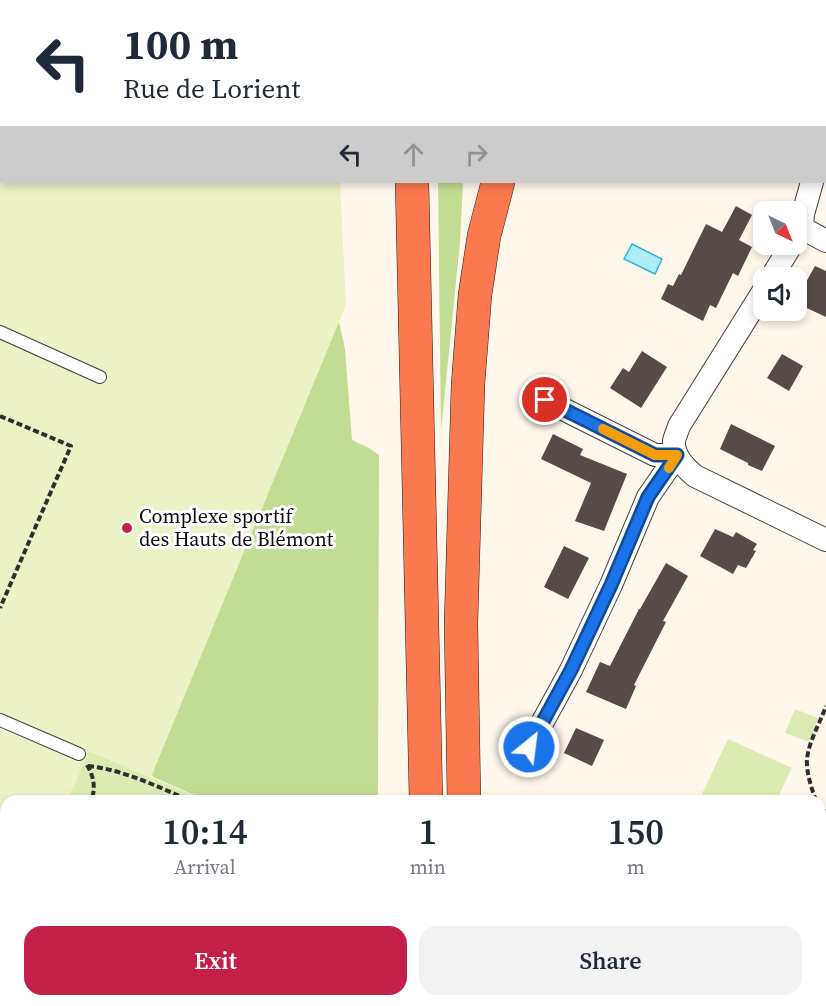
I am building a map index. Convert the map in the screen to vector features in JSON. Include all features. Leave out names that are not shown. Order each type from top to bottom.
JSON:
[{"type":"highway","points":[[412,183],[426,795]]},
{"type":"highway","points":[[464,795],[461,624],[468,384],[475,295],[484,236],[498,183]]},
{"type":"street","points":[[807,201],[812,183]]},
{"type":"street","points":[[807,238],[826,241]]},
{"type":"street","points":[[753,308],[679,426],[674,442],[677,455],[684,467],[694,476],[826,540]]},
{"type":"street","points":[[545,400],[655,455],[677,455]]},
{"type":"street","points":[[529,747],[576,660],[648,497],[677,455]]},
{"type":"lane","points":[[0,332],[100,376]]},
{"type":"lane","points":[[0,720],[79,754]]},
{"type":"path","points":[[0,416],[71,446],[0,608]]},
{"type":"path","points":[[814,795],[807,762],[809,750],[826,706]]},
{"type":"path","points":[[93,795],[94,783],[88,766],[126,774],[177,795]]},
{"type":"green space","name":"Complexe sportif des Hauts de Blémont","points":[[0,183],[340,183],[346,305],[151,777],[89,751],[70,795],[0,795]]},
{"type":"green space","points":[[438,183],[463,183],[460,242],[441,431]]},
{"type":"green space","points":[[318,227],[345,349],[352,440],[379,455],[378,795],[194,795],[153,777],[141,755]]},
{"type":"green space","points":[[795,709],[818,718],[809,742],[785,733]]},
{"type":"green space","points":[[728,739],[792,768],[779,795],[702,794]]},
{"type":"green space","points":[[89,751],[193,795],[70,795]]},
{"type":"water","points":[[632,244],[662,259],[655,274],[624,259]]},
{"type":"building","points":[[736,206],[752,215],[739,240],[752,247],[738,276],[733,273],[716,308],[710,305],[703,321],[661,299],[668,284],[673,286],[679,274],[681,275],[706,224],[722,232]]},
{"type":"building","points":[[815,266],[826,271],[826,317],[807,308],[807,280]]},
{"type":"building","points":[[642,351],[667,367],[641,408],[610,388],[623,368],[629,372]]},
{"type":"building","points":[[782,354],[803,366],[789,391],[767,378]]},
{"type":"building","points":[[731,424],[775,446],[762,471],[720,449]]},
{"type":"building","points":[[553,434],[583,449],[580,455],[627,474],[604,531],[575,521],[591,483],[541,459]]},
{"type":"building","points":[[715,529],[733,537],[736,532],[757,544],[753,550],[756,551],[746,568],[738,565],[733,574],[700,556]]},
{"type":"building","points":[[564,546],[589,558],[568,599],[544,587]]},
{"type":"building","points":[[666,563],[688,576],[663,621],[666,622],[634,685],[636,686],[626,709],[586,692],[600,662],[610,666]]},
{"type":"building","points":[[576,728],[604,740],[592,766],[564,753]]},
{"type":"slow traffic","points":[[603,429],[655,455],[677,455],[669,468]]},
{"type":"place","name":"Complexe sportif des Hauts de Blémont","points":[[127,528]]},
{"type":"route","points":[[529,747],[571,670],[611,585],[648,497],[677,455],[655,455],[545,400]]}]
